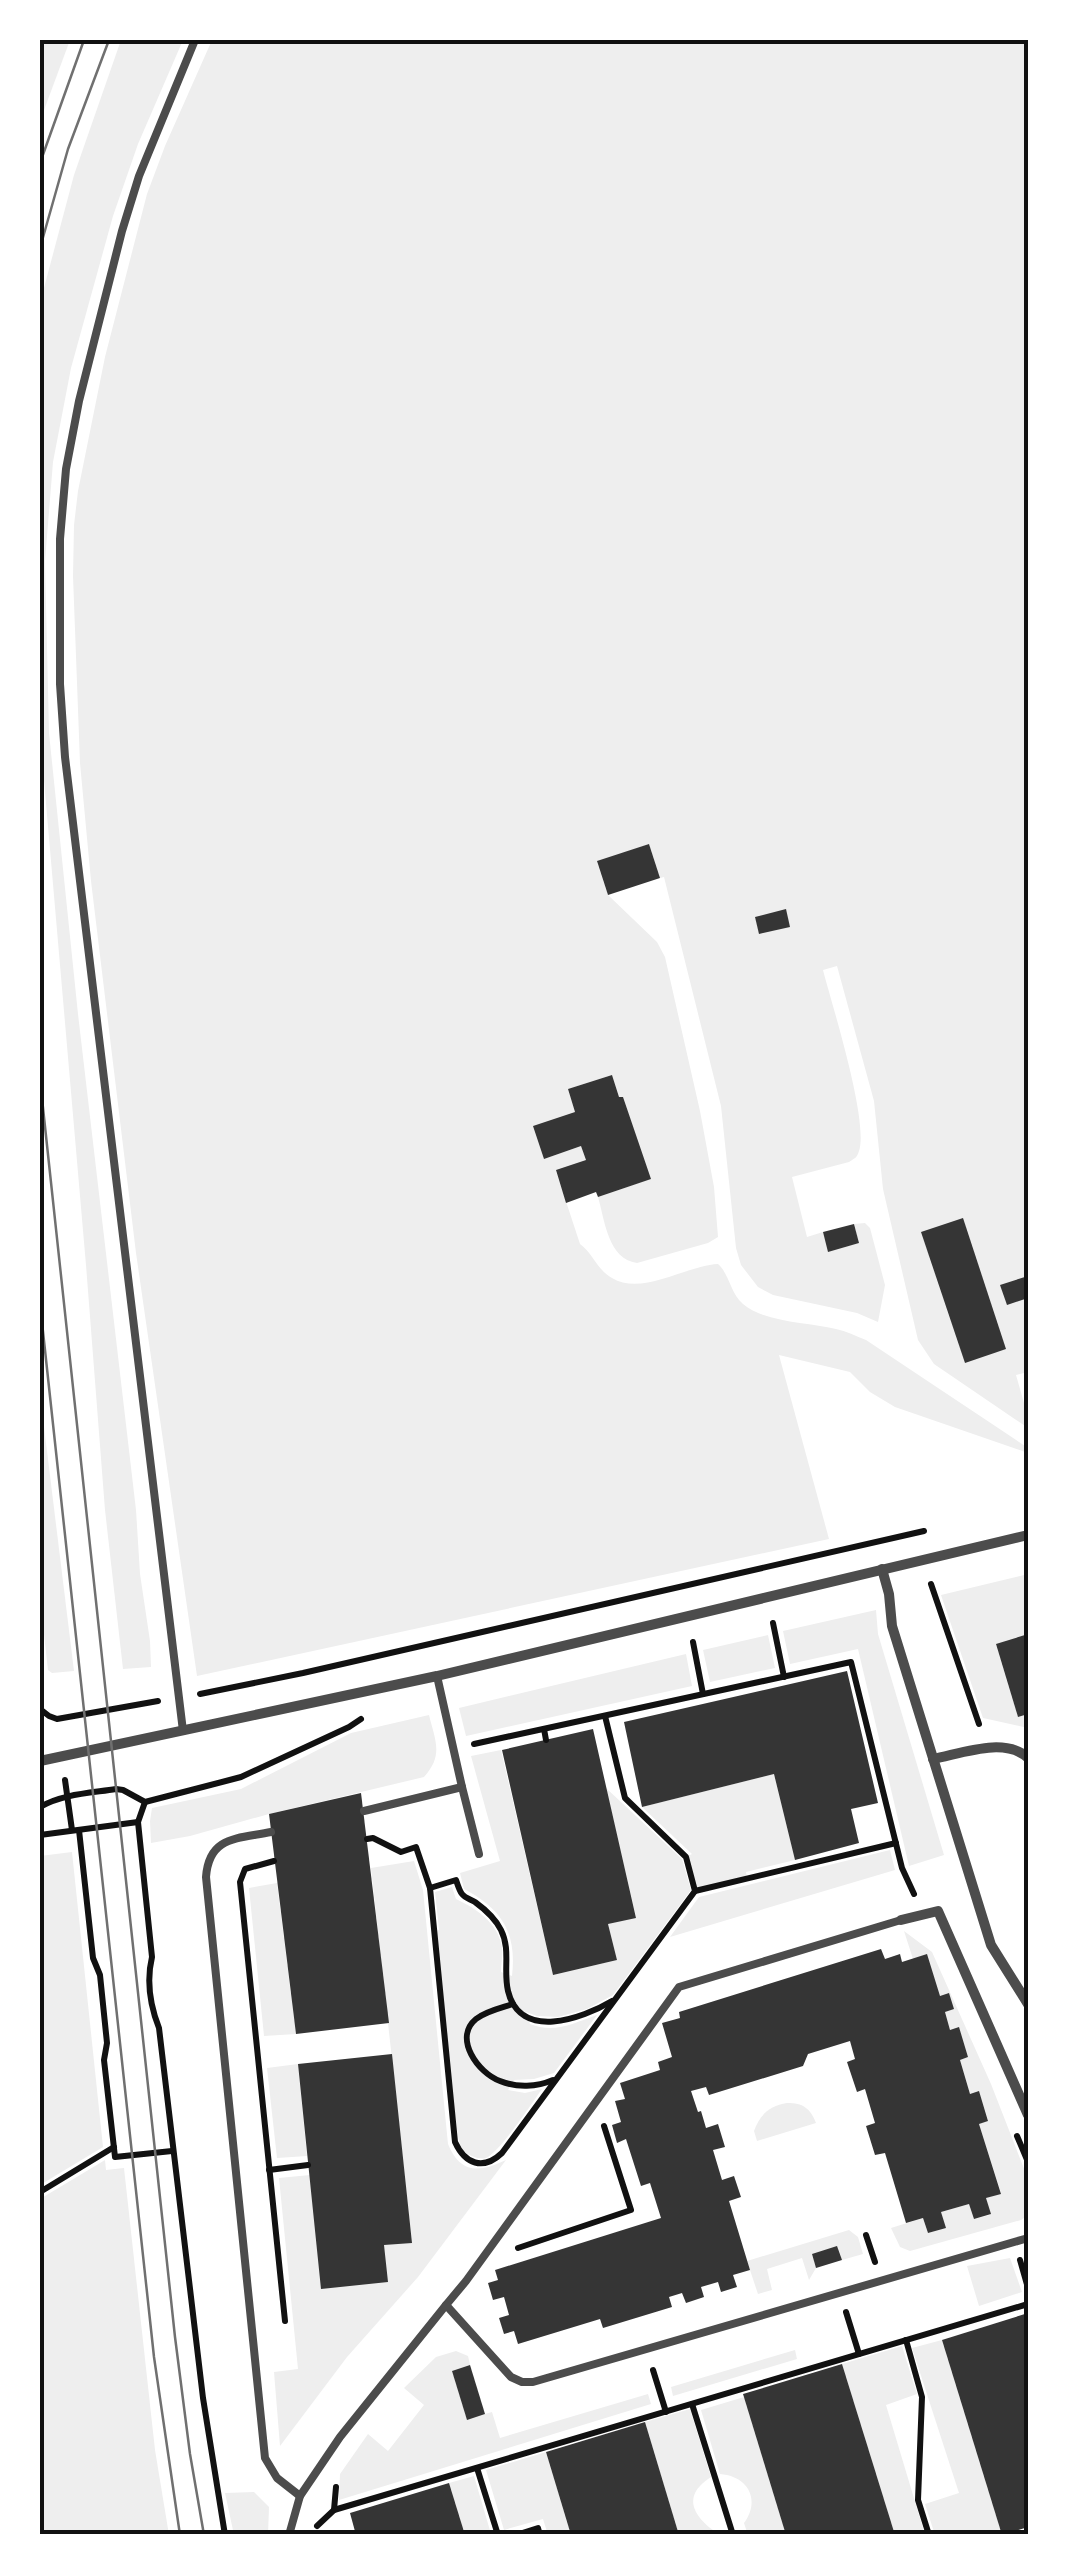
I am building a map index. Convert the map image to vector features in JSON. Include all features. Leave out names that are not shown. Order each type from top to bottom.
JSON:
[{"type":"street","points":[[40,1762],[437,1676],[1028,1535]]},
{"type":"street","points":[[882,1569],[892,1626],[991,1945],[1027,2001]]},
{"type":"street","points":[[934,1759],[989,1748],[1022,1752],[1028,1758]]},
{"type":"street","points":[[901,1920],[938,1912],[1028,2115]]},
{"type":"lane","points":[[184,1731],[65,757],[59,612],[66,469],[94,336],[140,176],[194,40]]},
{"type":"lane","points":[[437,1676],[479,1854]]},
{"type":"lane","points":[[364,1812],[462,1787]]},
{"type":"lane","points":[[271,1832],[220,1845],[207,1863],[206,1877],[265,2458],[277,2478],[300,2496]]},
{"type":"lane","points":[[289,2535],[300,2496],[340,2438],[466,2281],[679,1987],[901,1920]]},
{"type":"lane","points":[[446,2306],[511,2377],[533,2382],[1028,2238]]},
{"type":"path","points":[[40,1709],[57,1719],[264,1682],[928,1530]]},
{"type":"path","points":[[931,1584],[978,1724],[994,1728]]},
{"type":"path","points":[[773,1623],[784,1676]]},
{"type":"path","points":[[693,1642],[704,1694]]},
{"type":"path","points":[[453,1748],[681,1704],[704,1694],[784,1676],[804,1676],[852,1662],[900,1861]]},
{"type":"path","points":[[605,1716],[626,1798],[686,1857],[695,1891]]},
{"type":"path","points":[[40,1807],[68,1797],[121,1789],[146,1802],[241,1777],[350,1727]]},
{"type":"path","points":[[544,1729],[546,1740]]},
{"type":"path","points":[[68,1797],[93,1958],[100,1975],[115,2158],[172,2151]]},
{"type":"path","points":[[146,1802],[138,1822],[152,1958],[148,1975],[152,2011],[160,2028],[203,2398],[225,2535]]},
{"type":"path","points":[[40,1835],[138,1822]]},
{"type":"path","points":[[367,1839],[373,1838],[401,1852],[416,1847],[430,1888],[455,2142],[468,2161],[476,2164],[495,2160],[695,1891],[896,1843]]},
{"type":"path","points":[[274,1861],[245,1869],[240,1882],[286,2321]]},
{"type":"path","points":[[430,1888],[456,1880],[460,1894],[496,1921],[508,1952],[507,1988],[513,2004],[524,2016],[539,2022],[558,2022],[599,2009],[616,1999]]},
{"type":"path","points":[[513,2004],[474,2021],[468,2030],[470,2052],[489,2076],[500,2082],[524,2086],[558,2078]]},
{"type":"path","points":[[511,2250],[631,2210],[596,2101]]},
{"type":"path","points":[[40,2192],[114,2147]]},
{"type":"path","points":[[269,2170],[308,2166]]},
{"type":"path","points":[[866,2235],[876,2268],[888,2265]]},
{"type":"path","points":[[840,2292],[859,2354]]},
{"type":"path","points":[[312,2535],[334,2510],[1028,2304]]},
{"type":"path","points":[[906,2340],[922,2397],[918,2500],[929,2535]]},
{"type":"path","points":[[646,2348],[666,2412]]},
{"type":"path","points":[[692,2404],[733,2535]]},
{"type":"path","points":[[478,2468],[498,2535]]},
{"type":"path","points":[[516,2535],[538,2528],[540,2535]]},
{"type":"shaded area","points":[[40,40],[70,40],[40,121]]},
{"type":"shaded area","points":[[121,40],[183,40],[138,144],[113,216],[71,368],[53,462],[45,561],[49,733],[150,1641],[151,1667],[123,1669],[105,1510],[40,734],[40,303],[74,175]]},
{"type":"shaded area","points":[[212,40],[1028,40],[1028,1372],[1016,1375],[1028,1428],[934,1364],[918,1340],[883,1189],[874,1101],[837,966],[823,970],[859,1115],[859,1151],[849,1162],[792,1177],[807,1237],[823,1232],[829,1251],[859,1243],[854,1224],[865,1223],[870,1228],[885,1285],[878,1322],[857,1313],[773,1295],[758,1287],[741,1265],[721,1106],[664,877],[660,878],[649,844],[597,862],[608,895],[657,942],[665,957],[700,1111],[714,1187],[718,1237],[637,1263],[627,1260],[614,1247],[598,1197],[650,1179],[612,1075],[568,1089],[575,1112],[534,1126],[544,1159],[581,1146],[586,1160],[556,1171],[580,1244],[607,1275],[637,1284],[718,1264],[739,1300],[752,1310],[840,1330],[866,1340],[1028,1448],[1028,1453],[895,1407],[870,1392],[850,1372],[779,1355],[829,1539],[197,1676],[136,1253],[91,881],[80,763],[73,576],[78,491],[105,357],[147,194]]},
{"type":"shaded area","points":[[40,1394],[74,1671],[52,1673],[48,1670],[40,1599]]},
{"type":"shaded area","points":[[1028,1574],[1028,1634],[996,1645],[1018,1717],[1028,1714],[1028,1728],[983,1718],[941,1595]]},
{"type":"shaded area","points":[[876,1610],[878,1634],[944,1855],[909,1866],[858,1649],[790,1664],[783,1631]]},
{"type":"shaded area","points":[[768,1635],[775,1668],[710,1682],[703,1650]]},
{"type":"shaded area","points":[[686,1654],[692,1686],[466,1736],[459,1708]]},
{"type":"shaded area","points":[[429,1715],[436,1754],[424,1777],[151,1843],[152,1808],[241,1789],[351,1733]]},
{"type":"shaded area","points":[[501,1750],[553,1975],[617,1960],[608,1924],[636,1917],[606,1788],[682,1859],[691,1890],[613,1995],[587,2009],[558,2017],[526,2012],[530,2024],[547,2028],[597,2015],[554,2073],[514,2080],[508,2090],[525,2093],[542,2089],[499,2147],[481,2158],[461,2146],[451,2105],[434,1931],[439,1930],[435,1892],[452,1887],[456,1899],[491,1924],[502,1947],[501,1972],[512,1976],[512,1947],[504,1924],[488,1905],[464,1889],[460,1873],[500,1861],[471,1756]]},
{"type":"shaded area","points":[[774,1774],[795,1860],[746,1872],[747,1879],[695,1891],[686,1857],[692,1854],[642,1807]]},
{"type":"shaded area","points":[[890,1850],[895,1870],[670,1937],[699,1897]]},
{"type":"shaded area","points":[[72,1852],[103,2147],[40,2185],[40,1856]]},
{"type":"shaded area","points":[[414,1861],[423,1890],[448,2144],[459,2161],[472,2168],[506,2160],[418,2277],[347,2357],[280,2446],[274,2372],[298,2369],[279,2178],[310,2175],[384,2245],[412,2242],[371,1868]]},
{"type":"shaded area","points":[[277,1883],[296,2034],[264,2036],[249,1888]]},
{"type":"shaded area","points":[[904,1931],[932,1952],[1028,2179],[1028,2215],[1021,2220],[910,2251],[900,2247],[891,2228],[923,2218],[928,2233],[945,2228],[941,2212],[969,2204],[974,2219],[990,2215],[986,2198],[1001,2193],[979,2124],[988,2120],[979,2092],[970,2094],[960,2060],[968,2057],[959,2028],[950,2030],[945,2012],[953,2009],[949,1994],[940,1996],[913,1959]]},
{"type":"shaded area","points":[[298,2064],[307,2156],[277,2158],[267,2068]]},
{"type":"shaded area","points":[[787,2103],[805,2107],[816,2123],[757,2141],[754,2131],[759,2120],[771,2109]]},
{"type":"shaded area","points":[[105,2160],[106,2170],[124,2168],[155,2450],[169,2535],[40,2535],[40,2199]]},
{"type":"shaded area","points":[[849,2230],[858,2237],[863,2254],[842,2260],[812,2254],[816,2268],[809,2280],[802,2258],[767,2269],[772,2290],[758,2294],[747,2261]]},
{"type":"shaded area","points":[[1010,2258],[1022,2292],[979,2306],[967,2266]]},
{"type":"shaded area","points":[[942,2340],[1002,2535],[935,2535],[925,2504],[959,2493],[912,2348]]},
{"type":"shaded area","points":[[902,2346],[917,2394],[886,2405],[925,2535],[895,2535],[842,2364]]},
{"type":"shaded area","points":[[795,2350],[797,2359],[673,2396],[671,2387]]},
{"type":"shaded area","points":[[456,2351],[468,2356],[470,2365],[452,2371],[467,2419],[492,2412],[500,2438],[648,2394],[651,2404],[339,2500],[340,2474],[368,2434],[388,2451],[424,2405],[404,2388],[436,2357]]},
{"type":"shaded area","points":[[744,2397],[786,2535],[748,2535],[744,2523],[751,2506],[749,2491],[738,2479],[720,2474],[701,2410]]},
{"type":"shaded area","points":[[690,2409],[711,2477],[695,2493],[694,2508],[704,2523],[720,2535],[679,2535],[645,2422]]},
{"type":"shaded area","points":[[546,2452],[571,2535],[548,2535],[543,2519],[504,2530],[486,2470]]},
{"type":"shaded area","points":[[474,2476],[492,2535],[465,2535],[449,2483]]},
{"type":"shaded area","points":[[254,2492],[269,2507],[268,2535],[234,2535],[225,2493]]},
{"type":"building","points":[[649,844],[660,878],[608,895],[597,861]]},
{"type":"building","points":[[786,909],[790,927],[759,934],[755,917]]},
{"type":"building","points":[[612,1075],[651,1179],[566,1203],[556,1170],[586,1160],[581,1146],[544,1159],[533,1126],[575,1112],[568,1089]]},
{"type":"building","points":[[963,1218],[1006,1349],[965,1363],[921,1232]]},
{"type":"building","points":[[854,1224],[859,1243],[828,1252],[823,1232]]},
{"type":"building","points":[[1028,1276],[1028,1298],[1007,1305],[1000,1285]]},
{"type":"building","points":[[1028,1634],[1028,1714],[1018,1717],[996,1644]]},
{"type":"building","points":[[847,1671],[878,1803],[851,1809],[859,1843],[795,1860],[774,1774],[642,1807],[624,1722]]},
{"type":"building","points":[[593,1729],[636,1918],[608,1924],[617,1960],[553,1975],[502,1750]]},
{"type":"building","points":[[361,1793],[389,2023],[296,2034],[269,1814]]},
{"type":"building","points":[[881,1949],[885,1959],[900,1954],[902,1962],[927,1954],[940,1996],[949,1993],[954,2009],[945,2012],[950,2030],[959,2027],[968,2057],[960,2060],[970,2094],[979,2091],[988,2121],[979,2124],[1001,2194],[986,2198],[991,2214],[974,2219],[969,2204],[941,2212],[946,2228],[928,2233],[923,2218],[906,2223],[885,2153],[875,2155],[866,2126],[875,2123],[865,2089],[857,2092],[847,2062],[855,2059],[850,2041],[808,2054],[803,2066],[709,2095],[706,2087],[691,2091],[706,2128],[718,2124],[725,2147],[713,2150],[722,2180],[734,2176],[741,2197],[729,2201],[750,2270],[733,2275],[737,2287],[721,2292],[718,2282],[701,2287],[704,2297],[686,2303],[682,2293],[669,2297],[672,2307],[603,2328],[600,2319],[518,2344],[514,2331],[504,2334],[499,2318],[509,2315],[504,2297],[493,2300],[488,2283],[498,2280],[495,2270],[661,2218],[650,2183],[641,2186],[626,2139],[617,2143],[612,2125],[621,2122],[615,2101],[625,2099],[620,2083],[660,2070],[658,2062],[672,2057],[662,2023],[680,2018],[679,2012]]},
{"type":"building","points":[[392,2054],[412,2243],[384,2245],[388,2282],[321,2289],[298,2064]]},
{"type":"building","points":[[837,2246],[842,2260],[816,2268],[812,2254]]},
{"type":"building","points":[[1028,2313],[1028,2527],[1002,2535],[942,2340]]},
{"type":"building","points":[[842,2364],[895,2535],[786,2535],[743,2394]]},
{"type":"building","points":[[470,2365],[485,2414],[467,2420],[452,2371]]},
{"type":"building","points":[[645,2422],[679,2535],[571,2535],[546,2452]]},
{"type":"building","points":[[449,2483],[465,2535],[356,2535],[350,2513]]},
{"type":"tram line","points":[[40,163],[84,40]]},
{"type":"tram line","points":[[40,248],[68,149],[109,40]]},
{"type":"tram line","points":[[40,1080],[175,2337],[204,2535]]},
{"type":"tram line","points":[[40,1304],[154,2357],[180,2535]]}]
